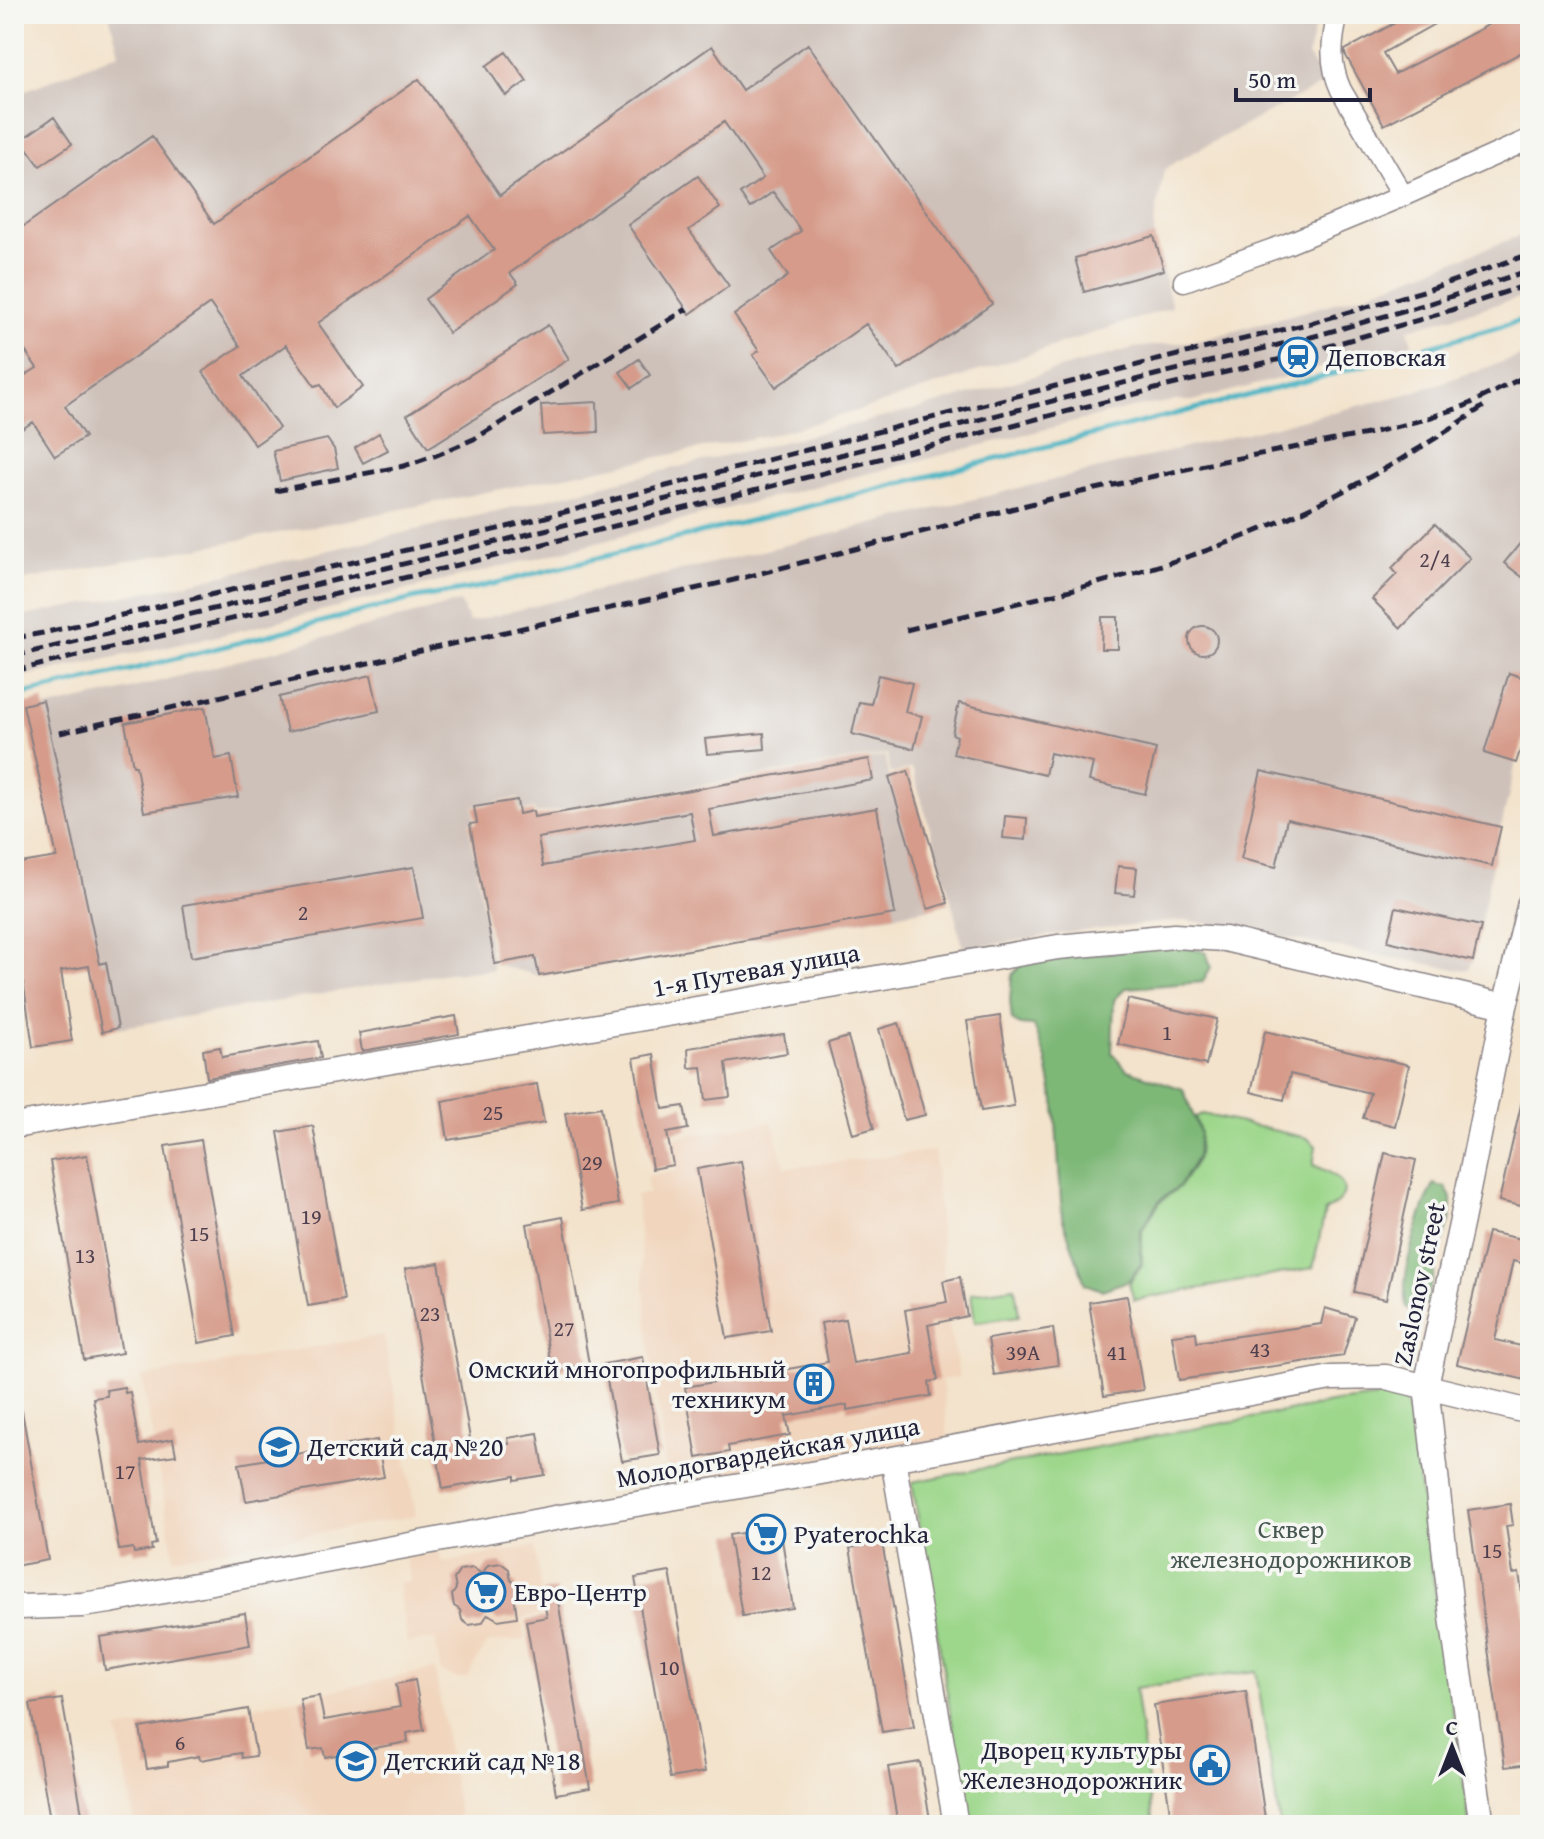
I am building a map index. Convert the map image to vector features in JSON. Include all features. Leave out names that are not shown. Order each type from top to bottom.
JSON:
[{"type":"street","points":[[1338,14],[1331,43],[1335,77],[1403,196]]},
{"type":"street","points":[[1184,281],[1287,244],[1530,139]]},
{"type":"street","name":"Zaslonov street","points":[[1482,1825],[1452,1617],[1426,1386],[1505,1006],[1530,903]]},
{"type":"street","name":"1-я Путевая улица","points":[[14,1126],[1058,947],[1174,936],[1200,936],[1251,944],[1505,1006]]},
{"type":"street","name":"Молодогвардейская улица","points":[[14,1605],[82,1605],[1331,1378],[1386,1377],[1530,1412]]},
{"type":"street","points":[[893,1459],[956,1825]]},
{"type":"shaded area","points":[[109,14],[1318,14],[1308,55],[1325,83],[1164,170],[1154,236],[1172,307],[861,410],[778,433],[348,520],[14,582],[14,95],[119,53]]},
{"type":"shaded area","points":[[1530,232],[1530,295],[1408,329],[1412,344],[1193,401],[1131,408],[209,638],[14,678],[14,618],[176,586],[501,510],[914,410],[1134,348],[1202,340],[1359,296]]},
{"type":"shaded area","points":[[1530,353],[1530,720],[1516,763],[1469,969],[1187,920],[1074,932],[963,949],[912,768],[891,774],[887,754],[536,814],[534,809],[520,812],[518,798],[473,806],[475,821],[469,823],[493,970],[447,973],[118,1028],[106,963],[100,964],[45,708],[126,690],[460,602],[469,622],[1407,394]]},
{"type":"shaded area","points":[[885,756],[889,777],[908,771],[948,903],[539,976],[495,964],[470,824],[477,823],[474,807],[517,800],[519,814],[533,811],[535,817]]},
{"type":"shaded area","points":[[772,1122],[785,1168],[934,1151],[947,1318],[960,1377],[942,1380],[948,1439],[690,1481],[686,1469],[667,1472],[649,1343],[636,1196],[648,1193],[647,1176],[676,1171],[672,1138]]},
{"type":"shaded area","name":"Детский сад №20","points":[[384,1335],[416,1516],[174,1558],[142,1377]]},
{"type":"shaded area","points":[[535,1546],[544,1614],[522,1618],[525,1640],[487,1643],[467,1677],[458,1679],[441,1672],[435,1639],[407,1643],[398,1583],[410,1581],[406,1559],[439,1552],[442,1563]]},
{"type":"shaded area","name":"Детский сад №18","points":[[435,1669],[459,1816],[406,1825],[135,1825],[118,1730],[253,1707]]},
{"type":"green space","points":[[1174,944],[1206,952],[1211,967],[1203,982],[1126,988],[1114,1000],[1112,1053],[1127,1070],[1183,1089],[1200,1133],[1197,1157],[1180,1185],[1159,1201],[1141,1230],[1141,1264],[1128,1281],[1102,1290],[1085,1284],[1062,1217],[1055,1106],[1046,1059],[1034,1026],[1020,1025],[1012,1020],[1012,975],[1023,963]]},
{"type":"green space","points":[[1202,1114],[1307,1138],[1316,1146],[1313,1165],[1338,1179],[1344,1191],[1342,1197],[1325,1211],[1313,1268],[1134,1300],[1129,1283],[1142,1265],[1142,1230],[1160,1202],[1180,1186],[1198,1158],[1200,1132],[1195,1117]]},
{"type":"green space","points":[[1434,1184],[1446,1188],[1451,1198],[1451,1218],[1426,1305],[1416,1313],[1406,1307],[1408,1261],[1422,1212]]},
{"type":"green space","points":[[1015,1287],[1019,1316],[975,1322],[971,1293]]},
{"type":"green space","name":"Сквер железнодорожников","points":[[1404,1394],[1470,1825],[1280,1825],[1256,1671],[1135,1688],[1154,1825],[969,1825],[912,1482],[1336,1402]]},
{"type":"building","points":[[1411,14],[1452,14],[1383,53],[1395,74],[1509,14],[1530,14],[1530,48],[1384,125],[1345,50]]},
{"type":"building","points":[[808,44],[992,304],[899,370],[866,324],[776,387],[753,355],[759,351],[734,315],[788,276],[771,251],[801,231],[773,192],[750,208],[740,194],[763,178],[724,122],[510,273],[518,284],[449,333],[425,299],[494,250],[470,216],[318,323],[363,387],[334,408],[321,384],[315,386],[286,345],[243,376],[279,428],[255,445],[203,372],[240,346],[210,304],[65,406],[85,437],[55,456],[33,422],[14,434],[14,382],[37,368],[14,335],[14,233],[152,136],[214,224],[419,79],[500,195],[712,46],[742,90]]},
{"type":"building","points":[[506,52],[527,81],[506,96],[486,66]]},
{"type":"building","points":[[54,117],[72,144],[40,166],[21,140]]},
{"type":"building","points":[[698,176],[720,208],[689,230],[729,286],[690,314],[628,225]]},
{"type":"building","points":[[1154,236],[1164,270],[1084,292],[1075,258]]},
{"type":"building","points":[[548,325],[569,359],[428,448],[407,415]]},
{"type":"building","points":[[639,359],[650,375],[632,388],[620,372]]},
{"type":"building","points":[[597,402],[598,432],[543,435],[541,405]]},
{"type":"building","points":[[379,433],[388,450],[363,463],[355,448]]},
{"type":"building","points":[[327,439],[334,449],[338,468],[280,481],[273,451]]},
{"type":"building","points":[[1435,524],[1470,558],[1401,628],[1372,599],[1397,574],[1392,568]]},
{"type":"building","points":[[1530,531],[1530,583],[1504,563]]},
{"type":"building","points":[[1102,617],[1118,617],[1118,649],[1101,649]]},
{"type":"building","points":[[1203,626],[1213,630],[1217,640],[1213,650],[1203,654],[1193,650],[1189,640],[1193,630]]},
{"type":"building","points":[[1509,673],[1530,680],[1530,720],[1516,763],[1484,753]]},
{"type":"building","points":[[371,675],[379,711],[287,732],[279,697]]},
{"type":"building","points":[[878,675],[912,683],[905,712],[922,716],[914,749],[852,734],[859,702],[871,704]]},
{"type":"building","points":[[43,700],[100,964],[106,962],[118,1028],[102,1032],[89,966],[61,971],[72,1041],[33,1047],[14,920],[14,864],[57,857],[23,705]]},
{"type":"building","points":[[959,703],[1156,749],[1145,794],[1089,781],[1093,763],[1050,753],[1045,775],[953,754],[957,736],[952,734]]},
{"type":"building","points":[[205,707],[215,759],[231,756],[238,797],[144,812],[125,723]]},
{"type":"building","points":[[764,733],[765,749],[707,754],[705,739]]},
{"type":"building","points":[[869,759],[873,780],[709,809],[714,836],[877,808],[895,914],[539,976],[535,957],[495,964],[470,824],[477,823],[474,807],[517,800],[519,814],[533,811],[534,817]],"holes":[[[690,812],[695,840],[543,866],[538,838]]]},
{"type":"building","points":[[908,771],[948,903],[928,909],[889,777]]},
{"type":"building","points":[[1261,771],[1501,827],[1492,866],[1287,819],[1276,867],[1241,859]]},
{"type":"building","points":[[1005,816],[1027,818],[1026,840],[1003,838]]},
{"type":"building","points":[[1118,866],[1137,868],[1134,895],[1115,893]]},
{"type":"building","points":[[414,867],[423,918],[191,957],[183,905]]},
{"type":"building","points":[[1396,907],[1481,926],[1473,961],[1388,941]]},
{"type":"building","points":[[1128,999],[1217,1019],[1206,1065],[1118,1044]]},
{"type":"building","points":[[456,1016],[459,1034],[362,1051],[359,1033]]},
{"type":"building","points":[[1000,1016],[1014,1106],[981,1111],[967,1021]]},
{"type":"building","points":[[899,1023],[925,1115],[904,1120],[879,1029]]},
{"type":"building","points":[[1265,1031],[1409,1065],[1395,1126],[1363,1118],[1370,1093],[1290,1074],[1284,1100],[1251,1092]]},
{"type":"building","points":[[784,1034],[787,1053],[726,1063],[730,1097],[706,1100],[702,1067],[689,1068],[688,1048]]},
{"type":"building","points":[[848,1037],[874,1128],[853,1134],[828,1043]]},
{"type":"building","points":[[318,1041],[321,1058],[207,1078],[203,1050],[220,1047],[222,1057]]},
{"type":"building","points":[[654,1054],[663,1109],[684,1106],[688,1129],[667,1133],[673,1165],[652,1169],[634,1058]]},
{"type":"building","points":[[537,1084],[544,1123],[448,1140],[442,1101]]},
{"type":"building","points":[[1524,1092],[1530,1093],[1530,1208],[1499,1201]]},
{"type":"building","points":[[601,1107],[618,1204],[582,1210],[565,1113]]},
{"type":"building","points":[[313,1126],[344,1300],[308,1306],[278,1132]]},
{"type":"building","points":[[201,1140],[235,1336],[199,1343],[165,1146]]},
{"type":"building","points":[[1385,1153],[1416,1160],[1386,1299],[1354,1292]]},
{"type":"building","points":[[87,1155],[122,1353],[84,1360],[50,1161]]},
{"type":"building","points":[[741,1161],[771,1331],[727,1338],[697,1169]]},
{"type":"building","points":[[563,1217],[589,1364],[552,1371],[527,1224]]},
{"type":"building","points":[[1488,1232],[1526,1240],[1521,1263],[1513,1261],[1495,1340],[1530,1348],[1530,1381],[1457,1364]]},
{"type":"building","points":[[439,1263],[472,1450],[509,1444],[508,1438],[538,1433],[545,1475],[515,1480],[515,1476],[443,1489],[405,1269]]},
{"type":"building","name":"Омский многопрофильный техникум","points":[[960,1277],[967,1316],[928,1325],[938,1380],[929,1382],[931,1396],[847,1410],[847,1405],[786,1416],[790,1435],[728,1446],[729,1452],[697,1458],[685,1387],[828,1362],[821,1323],[845,1319],[853,1363],[912,1353],[905,1310],[947,1302],[943,1281]]},
{"type":"building","points":[[1127,1296],[1143,1390],[1104,1396],[1089,1302]]},
{"type":"building","points":[[1325,1308],[1355,1317],[1343,1356],[1179,1380],[1172,1335],[1196,1332],[1197,1342],[1321,1324]]},
{"type":"building","points":[[1053,1328],[1058,1365],[994,1375],[988,1339]]},
{"type":"building","points":[[643,1357],[660,1455],[622,1461],[604,1364]]},
{"type":"building","points":[[124,1387],[125,1393],[130,1392],[139,1445],[173,1439],[176,1455],[142,1460],[156,1544],[151,1545],[152,1550],[134,1553],[133,1548],[119,1550],[93,1398],[107,1396],[106,1390]]},
{"type":"building","points":[[14,1411],[22,1411],[48,1560],[14,1566]]},
{"type":"building","points":[[377,1440],[384,1477],[246,1501],[239,1464]]},
{"type":"building","points":[[1510,1504],[1513,1525],[1506,1526],[1513,1574],[1519,1573],[1530,1646],[1524,1646],[1530,1692],[1530,1764],[1505,1767],[1468,1510]]},
{"type":"building","points":[[780,1527],[793,1608],[742,1616],[729,1535]]},
{"type":"building","points":[[882,1542],[914,1727],[882,1732],[850,1548]]},
{"type":"building","name":"Евро-Центр","points":[[501,1563],[509,1569],[511,1580],[516,1584],[517,1617],[498,1620],[488,1614],[482,1623],[469,1625],[454,1606],[454,1579],[460,1570],[473,1568],[482,1574],[488,1565]]},
{"type":"building","points":[[670,1572],[705,1772],[670,1778],[635,1578]]},
{"type":"building","points":[[556,1589],[590,1788],[556,1794],[526,1621],[547,1617],[542,1592]]},
{"type":"building","points":[[245,1613],[250,1645],[105,1670],[100,1637]]},
{"type":"building","name":"Детский сад №18","points":[[415,1680],[424,1730],[407,1733],[408,1742],[325,1757],[323,1748],[309,1750],[300,1699],[319,1696],[324,1720],[400,1707],[396,1684]]},
{"type":"building","name":"Дворец культуры Железнодорожник","points":[[1246,1691],[1266,1825],[1172,1825],[1154,1705]]},
{"type":"building","points":[[62,1699],[84,1825],[51,1825],[30,1704]]},
{"type":"building","points":[[248,1709],[256,1756],[242,1758],[241,1753],[200,1760],[199,1756],[147,1769],[140,1728]]},
{"type":"building","points":[[920,1762],[931,1825],[898,1825],[888,1767]]},
{"type":"waterway","points":[[14,696],[826,502],[1318,378],[1530,318]]},
{"type":"railway","points":[[14,638],[507,527],[1311,323],[1430,289],[1530,254]]},
{"type":"railway","points":[[14,656],[509,539],[1315,336],[1434,302],[1530,270]]},
{"type":"railway","points":[[14,671],[512,552],[1298,355],[1530,284]]},
{"type":"railway","points":[[275,491],[404,466],[476,438],[687,309]]},
{"type":"railway","points":[[60,733],[734,580],[1050,499],[1223,461],[1367,434],[1465,406],[1530,374]]},
{"type":"railway","points":[[906,630],[1131,574],[1242,537],[1349,488],[1418,449],[1484,406]]},
{"type":"place","name":"Деповская","points":[[1298,357]]},
{"type":"place","name":"Омский многопрофильный техникум","points":[[814,1384]]},
{"type":"place","name":"Детский сад №20","points":[[279,1447]]},
{"type":"place","name":"Pyaterochka","points":[[766,1534]]},
{"type":"place","name":"Евро-Центр","points":[[486,1592]]},
{"type":"place","name":"Детский сад №18","points":[[356,1761]]},
{"type":"place","name":"Дворец культуры Железнодорожник","points":[[1210,1765]]}]
